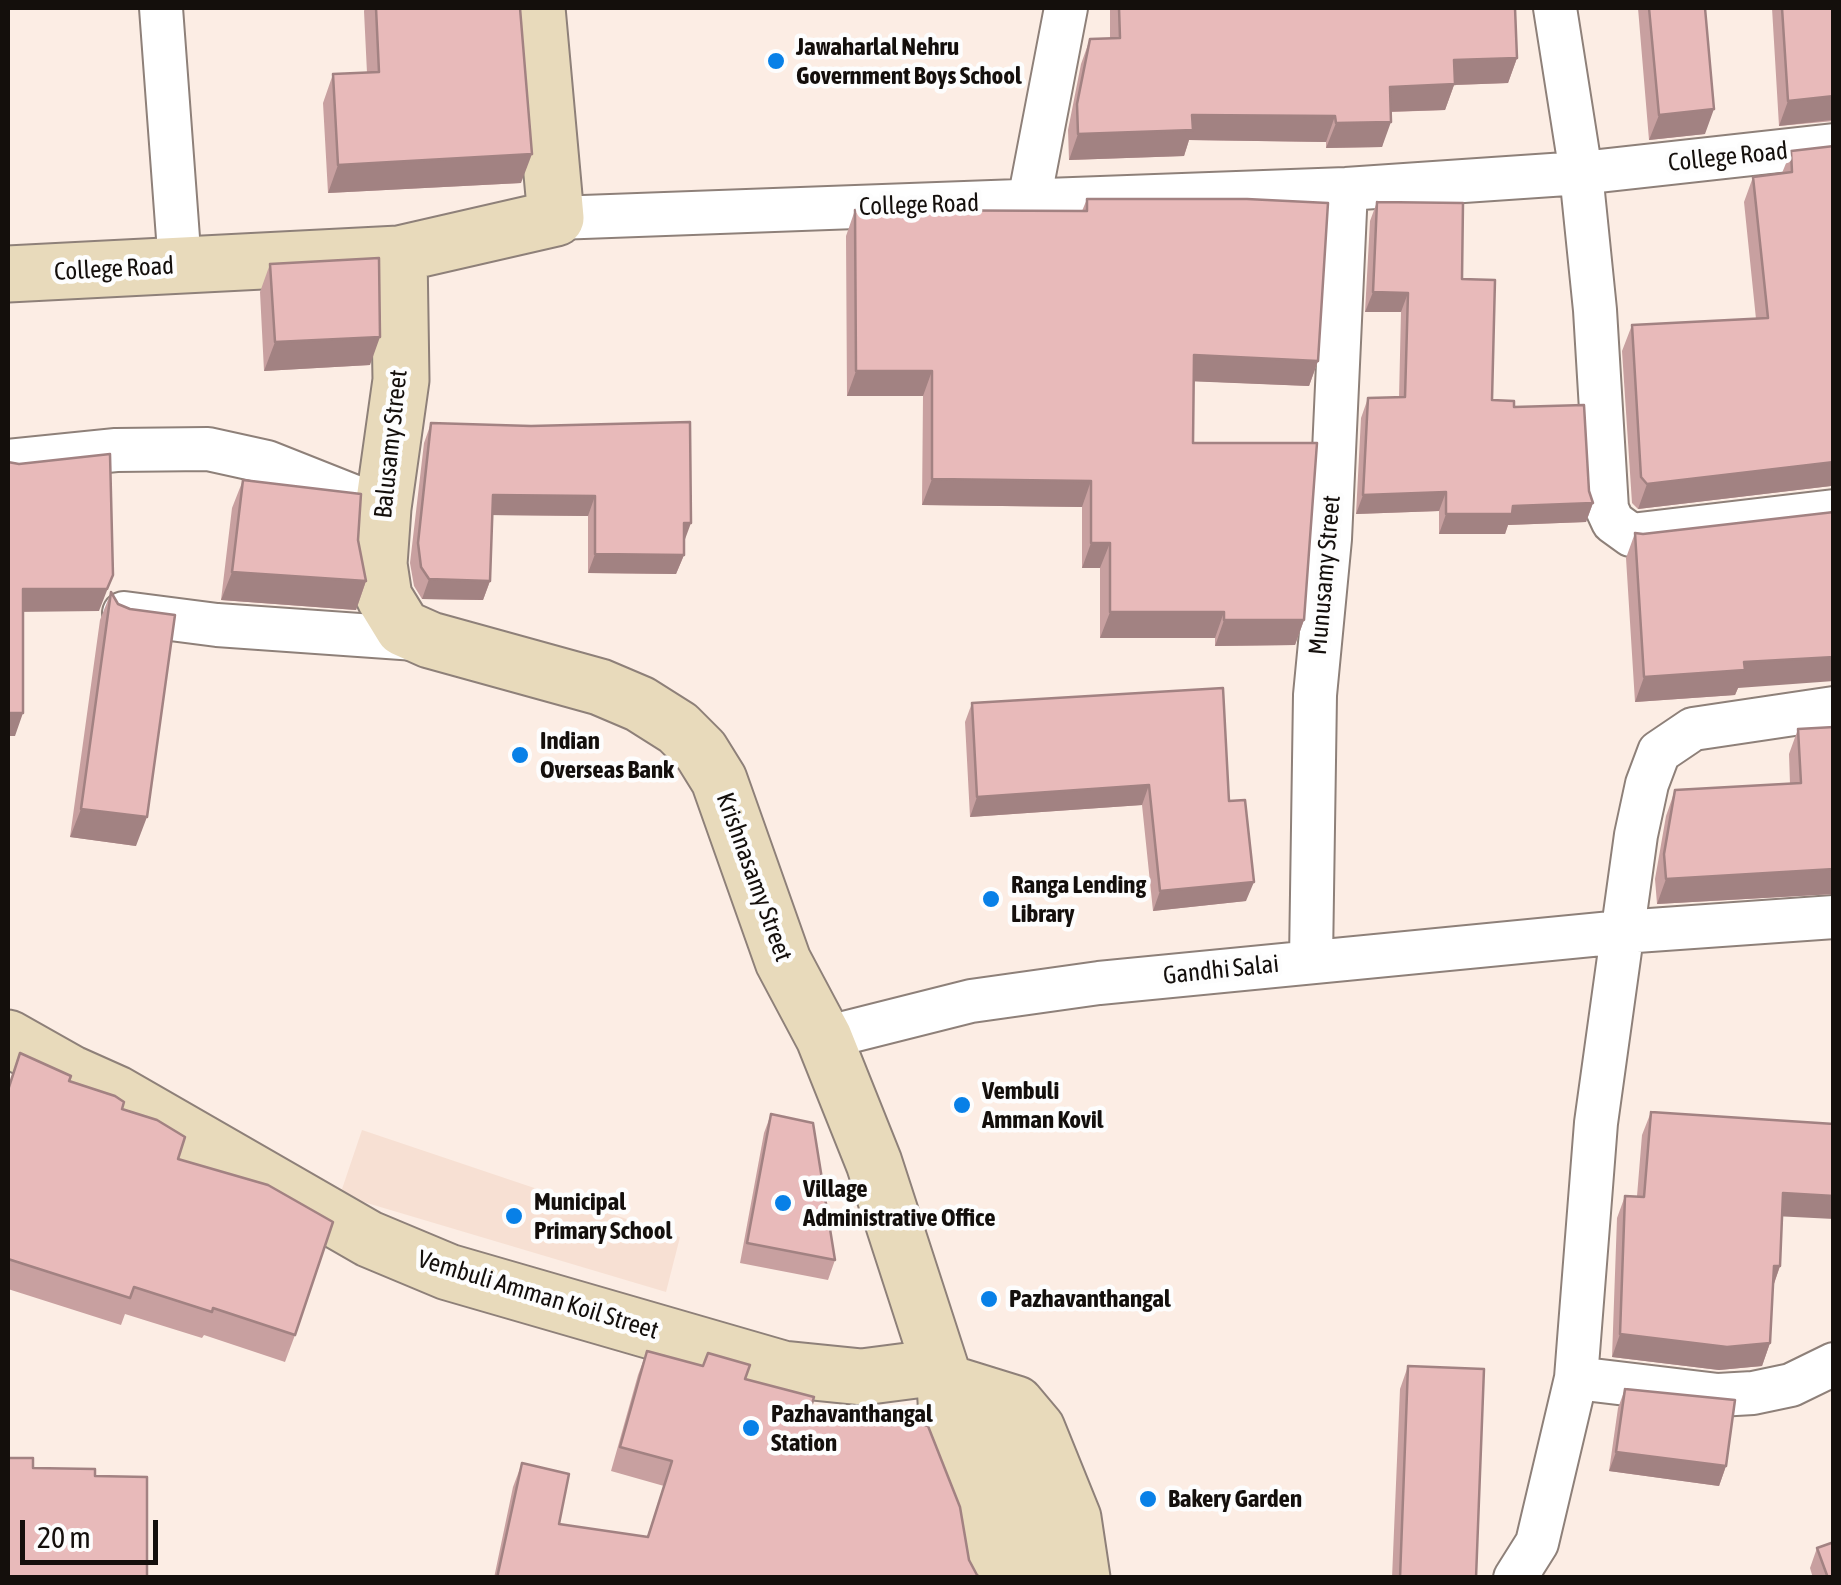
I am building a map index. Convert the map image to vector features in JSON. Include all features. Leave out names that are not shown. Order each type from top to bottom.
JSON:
[{"type":"street","points":[[161,8],[180,265]]},
{"type":"street","points":[[536,8],[556,218]]},
{"type":"street","points":[[1029,201],[1066,8]]},
{"type":"street","points":[[1555,8],[1581,173],[1595,310],[1607,510],[1612,522],[1631,535],[1834,511]]},
{"type":"street","name":"College Road","points":[[8,274],[400,254],[556,218],[1346,189],[1581,173],[1834,146]]},
{"type":"street","name":"Munusamy Street","points":[[1311,960],[1315,696],[1330,539],[1346,189]]},
{"type":"street","name":"Balusamy Street","points":[[400,254],[401,380],[383,508],[380,564],[384,597],[417,634]]},
{"type":"street","points":[[8,461],[91,452],[208,448],[268,462],[383,508]]},
{"type":"street","points":[[124,613],[217,625],[417,634]]},
{"type":"street","name":"Krishnasamy Street","points":[[417,634],[600,687],[640,704],[678,728],[719,780],[782,961],[824,1038],[874,1163],[942,1375]]},
{"type":"street","points":[[1514,1578],[1537,1543],[1576,1378],[1596,1123],[1646,784],[1659,752],[1693,729],[1834,708]]},
{"type":"street","name":"Gandhi Salai","points":[[824,1038],[971,1001],[1311,960],[1834,917]]},
{"type":"street","name":"Vembuli Amman Koil Street","points":[[8,1038],[117,1094],[369,1239],[448,1272],[783,1369],[862,1377],[942,1375]]},
{"type":"street","points":[[1576,1378],[1718,1395],[1791,1385],[1834,1364]]},
{"type":"street","points":[[942,1375],[948,1439],[980,1522],[991,1578]]},
{"type":"street","points":[[942,1375],[1010,1487],[1029,1552],[1031,1578]]},
{"type":"street","points":[[942,1375],[1016,1404],[1037,1429],[1073,1518],[1082,1578]]},
{"type":"shaded area","name":"Municipal Primary School","points":[[362,1130],[680,1237],[666,1292],[340,1195]]},
{"type":"building","points":[[376,8],[520,8],[532,154],[338,165],[333,74],[379,72]]},
{"type":"building","points":[[1119,8],[1515,8],[1517,58],[1454,60],[1455,84],[1390,87],[1391,122],[1336,123],[1335,116],[1192,115],[1193,130],[1078,134],[1077,104],[1090,39],[1120,38]]},
{"type":"building","points":[[1649,8],[1705,8],[1714,109],[1659,115]]},
{"type":"building","points":[[1782,8],[1834,8],[1834,96],[1788,101]]},
{"type":"building","points":[[1834,146],[1834,462],[1647,484],[1641,477],[1632,325],[1768,318],[1753,177],[1792,172],[1791,151]]},
{"type":"building","points":[[1087,199],[1328,203],[1318,361],[1194,355],[1193,443],[1317,443],[1304,620],[1224,620],[1224,612],[1110,612],[1110,543],[1091,543],[1091,481],[932,479],[932,371],[856,371],[855,210],[1087,211]]},
{"type":"building","points":[[1377,202],[1463,203],[1462,279],[1495,280],[1492,400],[1514,401],[1514,407],[1584,405],[1593,503],[1513,506],[1512,514],[1446,514],[1446,492],[1363,495],[1368,398],[1405,397],[1408,293],[1373,292]]},
{"type":"building","points":[[379,258],[380,337],[275,342],[270,264]]},
{"type":"building","points":[[690,422],[691,523],[684,523],[684,555],[595,554],[595,496],[493,495],[490,581],[429,579],[421,567],[418,543],[431,423],[531,426]]},
{"type":"building","points":[[110,454],[113,575],[107,589],[23,589],[23,713],[8,713],[8,462]]},
{"type":"building","points":[[243,480],[361,494],[358,540],[366,581],[232,572]]},
{"type":"building","points":[[1834,512],[1834,657],[1744,662],[1745,670],[1644,677],[1635,533]]},
{"type":"building","points":[[111,592],[118,604],[130,609],[175,615],[147,817],[81,809]]},
{"type":"building","points":[[1223,688],[1229,801],[1245,800],[1254,882],[1160,891],[1149,785],[977,797],[972,703]]},
{"type":"building","points":[[1834,727],[1834,869],[1666,879],[1664,854],[1675,790],[1801,783],[1798,729]]},
{"type":"building","points":[[20,1053],[71,1076],[69,1081],[115,1096],[124,1102],[122,1109],[157,1120],[185,1137],[178,1159],[268,1185],[333,1222],[295,1335],[134,1287],[130,1298],[8,1259],[8,1090]]},
{"type":"building","points":[[1651,1112],[1834,1124],[1834,1196],[1783,1193],[1780,1266],[1774,1266],[1770,1343],[1727,1347],[1620,1334],[1625,1196],[1644,1197]]},
{"type":"building","name":"Village Administrative Office","points":[[771,1114],[813,1123],[835,1260],[747,1243]]},
{"type":"building","points":[[647,1351],[703,1366],[708,1353],[750,1365],[745,1379],[814,1397],[811,1407],[893,1416],[928,1426],[960,1507],[969,1560],[981,1578],[497,1578],[522,1463],[569,1474],[559,1524],[648,1537],[672,1461],[620,1447]]},
{"type":"building","points":[[1408,1366],[1484,1369],[1476,1578],[1400,1578]]},
{"type":"building","points":[[1625,1389],[1735,1400],[1726,1466],[1616,1452]]},
{"type":"building","points":[[8,1458],[33,1458],[33,1468],[95,1469],[95,1476],[147,1477],[147,1578],[8,1578]]},
{"type":"building","points":[[1834,1542],[1834,1578],[1828,1578],[1817,1548]]},
{"type":"place","name":"Jawaharlal Nehru Government Boys School","points":[[776,61]]},
{"type":"place","name":"Indian Overseas Bank","points":[[520,755]]},
{"type":"place","name":"Ranga Lending Library","points":[[991,899]]},
{"type":"place","name":"Vembuli Amman Kovil","points":[[962,1105]]},
{"type":"place","name":"Village Administrative Office","points":[[783,1203]]},
{"type":"place","name":"Municipal Primary School","points":[[514,1216]]},
{"type":"place","name":"Pazhavanthangal","points":[[989,1299]]},
{"type":"place","name":"Pazhavanthangal Station","points":[[751,1428]]},
{"type":"place","name":"Bakery Garden","points":[[1148,1499]]}]
